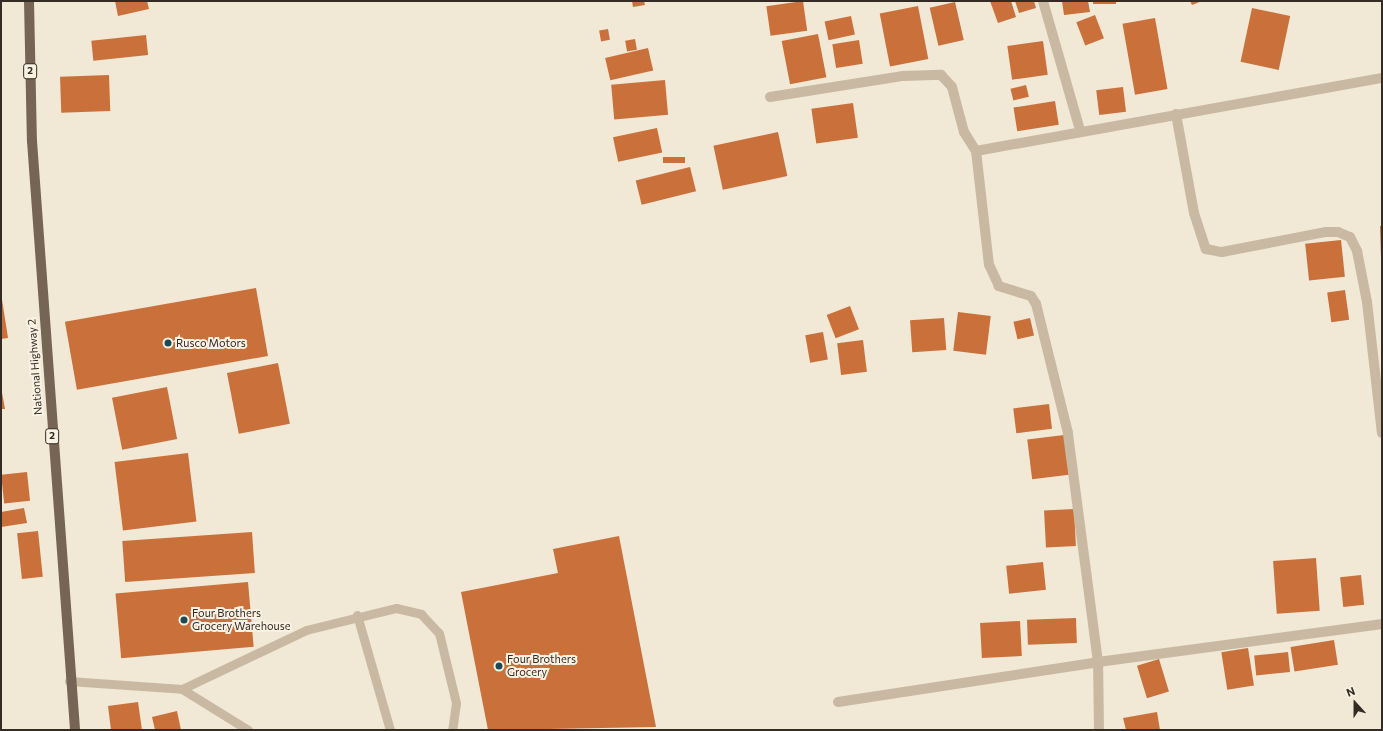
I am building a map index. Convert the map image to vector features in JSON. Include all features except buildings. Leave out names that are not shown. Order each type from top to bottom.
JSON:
[{"type":"main road","name":"National Highway 2","points":[[29,1],[32,141],[69,681],[75,730]]},
{"type":"street","points":[[1043,1],[1080,130]]},
{"type":"street","points":[[770,97],[903,76],[941,75],[952,87],[964,132],[976,151],[994,278],[1007,291],[1030,296],[1042,318],[1068,434],[1098,662],[1100,730]]},
{"type":"street","points":[[976,151],[1080,130],[1382,78]]},
{"type":"street","points":[[1176,114],[1194,213],[1206,249],[1222,252],[1326,232],[1338,232],[1350,237],[1357,251],[1367,302],[1382,432]]},
{"type":"street","points":[[838,702],[1098,662],[1382,624]]},
{"type":"lane","points":[[182,689],[306,630],[357,615],[396,608],[421,614],[431,622],[439,633],[453,678],[456,710],[452,730]]},
{"type":"lane","points":[[357,615],[390,730]]},
{"type":"lane","points":[[69,681],[182,689],[248,730]]},
{"type":"place","name":"Rusco Motors","points":[[168,343]]},
{"type":"place","name":"Four Brothers Grocery Warehouse","points":[[184,620]]},
{"type":"place","name":"Four Brothers Grocery","points":[[499,666]]}]
